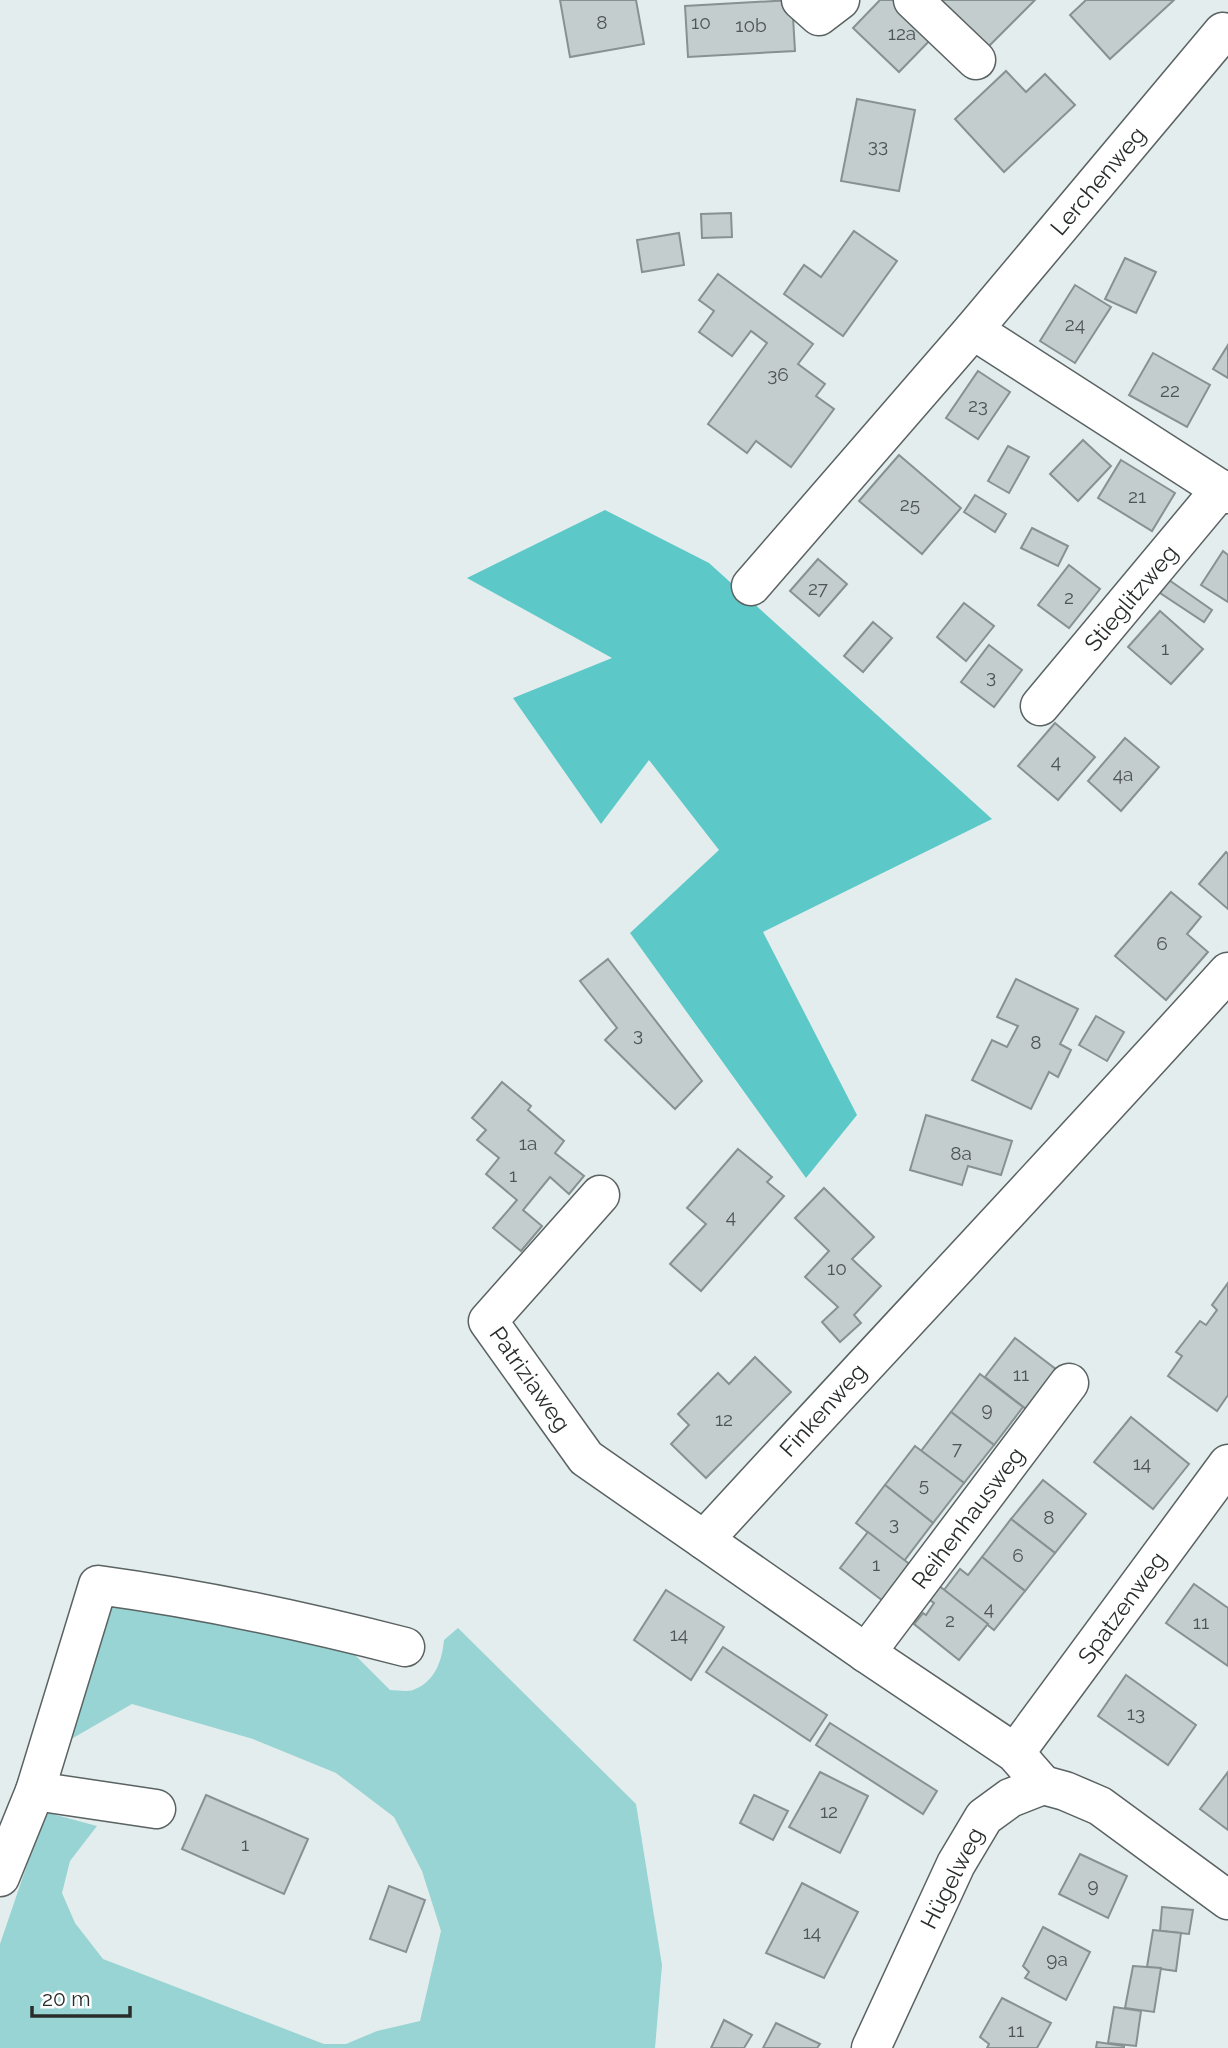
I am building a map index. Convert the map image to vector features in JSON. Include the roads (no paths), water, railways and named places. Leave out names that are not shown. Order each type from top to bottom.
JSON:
[{"type":"street","points":[[801,0],[819,16],[840,0]]},
{"type":"street","points":[[914,0],[976,60]]},
{"type":"street","name":"Lerchenweg","points":[[751,586],[974,330],[1223,32]]},
{"type":"street","points":[[974,330],[1224,492]]},
{"type":"street","name":"Stieglitzweg","points":[[1040,706],[1224,492]]},
{"type":"street","name":"Finkenweg","points":[[704,1541],[915,1310],[1056,1162],[1228,972]]},
{"type":"street","name":"Patriziaweg","points":[[600,1195],[488,1321],[586,1458],[704,1541]]},
{"type":"street","name":"Reihenhausweg","points":[[866,1653],[1069,1383]]},
{"type":"street","name":"Spatzenweg","points":[[1016,1753],[1228,1464]]},
{"type":"street","points":[[704,1541],[1016,1753],[1043,1785],[1100,1806],[1228,1900]]},
{"type":"street","points":[[0,1877],[35,1791],[98,1585],[160,1594],[341,1630],[405,1647]]},
{"type":"street","name":"Hügelweg","points":[[871,2048],[956,1864],[984,1817],[1010,1798],[1043,1785]]},
{"type":"street","points":[[35,1791],[156,1809]]}]
